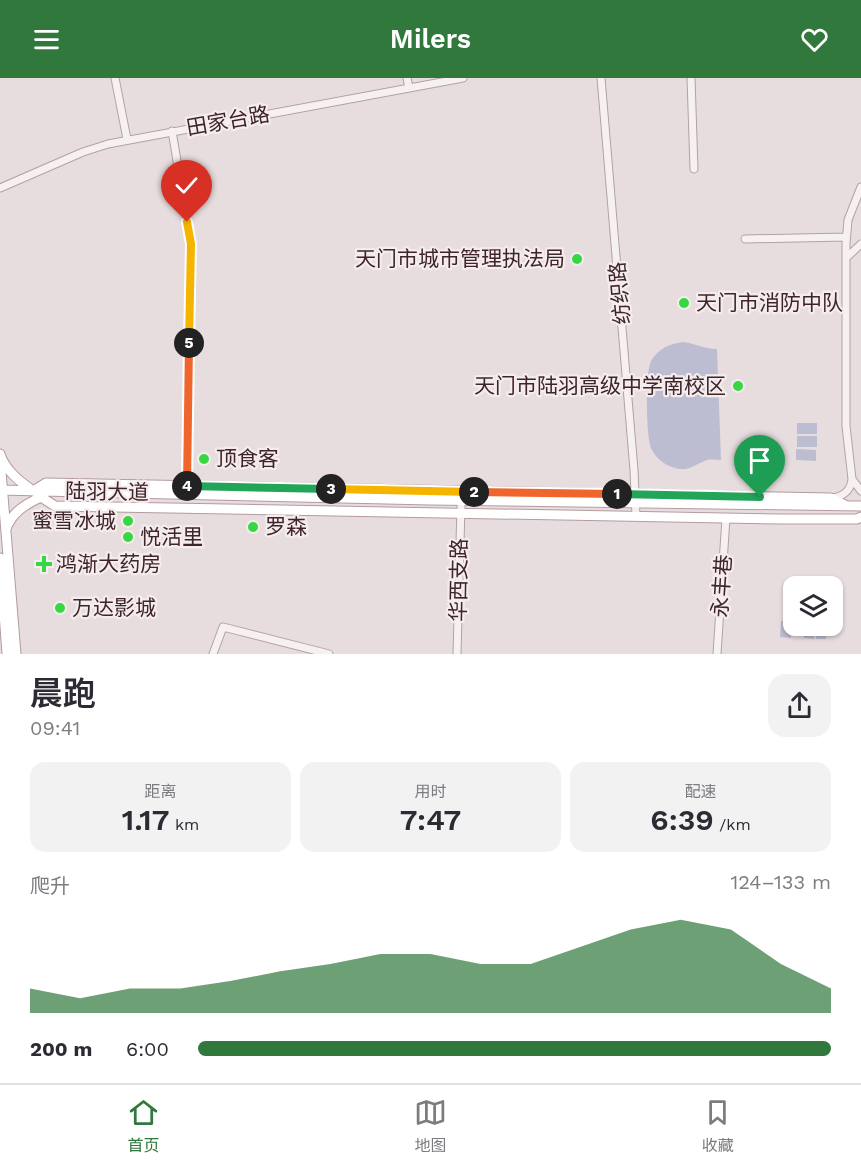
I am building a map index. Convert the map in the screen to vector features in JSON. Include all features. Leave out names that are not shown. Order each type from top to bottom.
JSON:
[{"type":"main road","points":[[0,454],[18,480],[55,506],[460,510],[831,498],[846,506]]},
{"type":"main road","points":[[0,459],[16,654]]},
{"type":"main road","points":[[6,531],[9,522],[17,512],[46,483],[187,486],[635,506],[726,518],[857,519],[861,517]]},
{"type":"main road","name":"陆羽大道","points":[[1,493],[861,509]]},
{"type":"main road","name":"陆羽大道","points":[[635,506],[846,506],[861,509]]},
{"type":"main road","points":[[0,558],[7,654]]},
{"type":"street","points":[[115,78],[128,139]]},
{"type":"street","points":[[407,78],[409,88]]},
{"type":"street","name":"田家台路","points":[[0,188],[90,149],[128,139],[463,78]]},
{"type":"street","name":"纺织路","points":[[602,78],[635,506]]},
{"type":"street","points":[[691,78],[694,169]]},
{"type":"street","points":[[172,131],[191,244],[187,486]]},
{"type":"street","points":[[831,498],[847,492],[852,479],[846,426],[846,237],[850,212],[861,187]]},
{"type":"street","points":[[745,239],[846,237]]},
{"type":"street","points":[[846,258],[861,244]]},
{"type":"street","points":[[852,479],[861,491]]},
{"type":"street","name":"华西支路","points":[[457,654],[460,510]]},
{"type":"street","name":"永丰巷","points":[[717,654],[726,518]]},
{"type":"street","points":[[213,654],[223,627],[329,654]]},
{"type":"shaded area","points":[[682,342],[717,349],[721,460],[707,460],[691,468],[678,469],[665,464],[651,448],[647,404],[651,361],[664,348]]},
{"type":"shaded area","points":[[797,423],[817,423],[817,434],[797,434]]},
{"type":"shaded area","points":[[797,436],[817,436],[817,447],[797,447]]},
{"type":"shaded area","points":[[796,449],[816,450],[816,461],[796,460]]},
{"type":"shaded area","points":[[781,621],[783,621],[783,636],[791,636],[791,638],[780,637]]},
{"type":"shaded area","points":[[804,636],[814,636],[814,639],[804,638]]},
{"type":"shaded area","points":[[816,636],[826,636],[826,639],[816,639]]},
{"type":"place","name":"天门市城市管理执法局","points":[[577,259]]},
{"type":"place","name":"天门市消防中队","points":[[684,303]]},
{"type":"place","name":"天门市陆羽高级中学南校区","points":[[738,386]]},
{"type":"place","name":"顶食客","points":[[204,459]]},
{"type":"place","name":"蜜雪冰城","points":[[128,521]]},
{"type":"place","name":"罗森","points":[[253,527]]},
{"type":"place","name":"悦活里","points":[[128,537]]},
{"type":"place","name":"鸿渐大药房","points":[[44,564]]},
{"type":"place","name":"万达影城","points":[[60,608]]},
{"type":"route","points":[[187,222],[191,244],[187,486],[760,497]]}]
